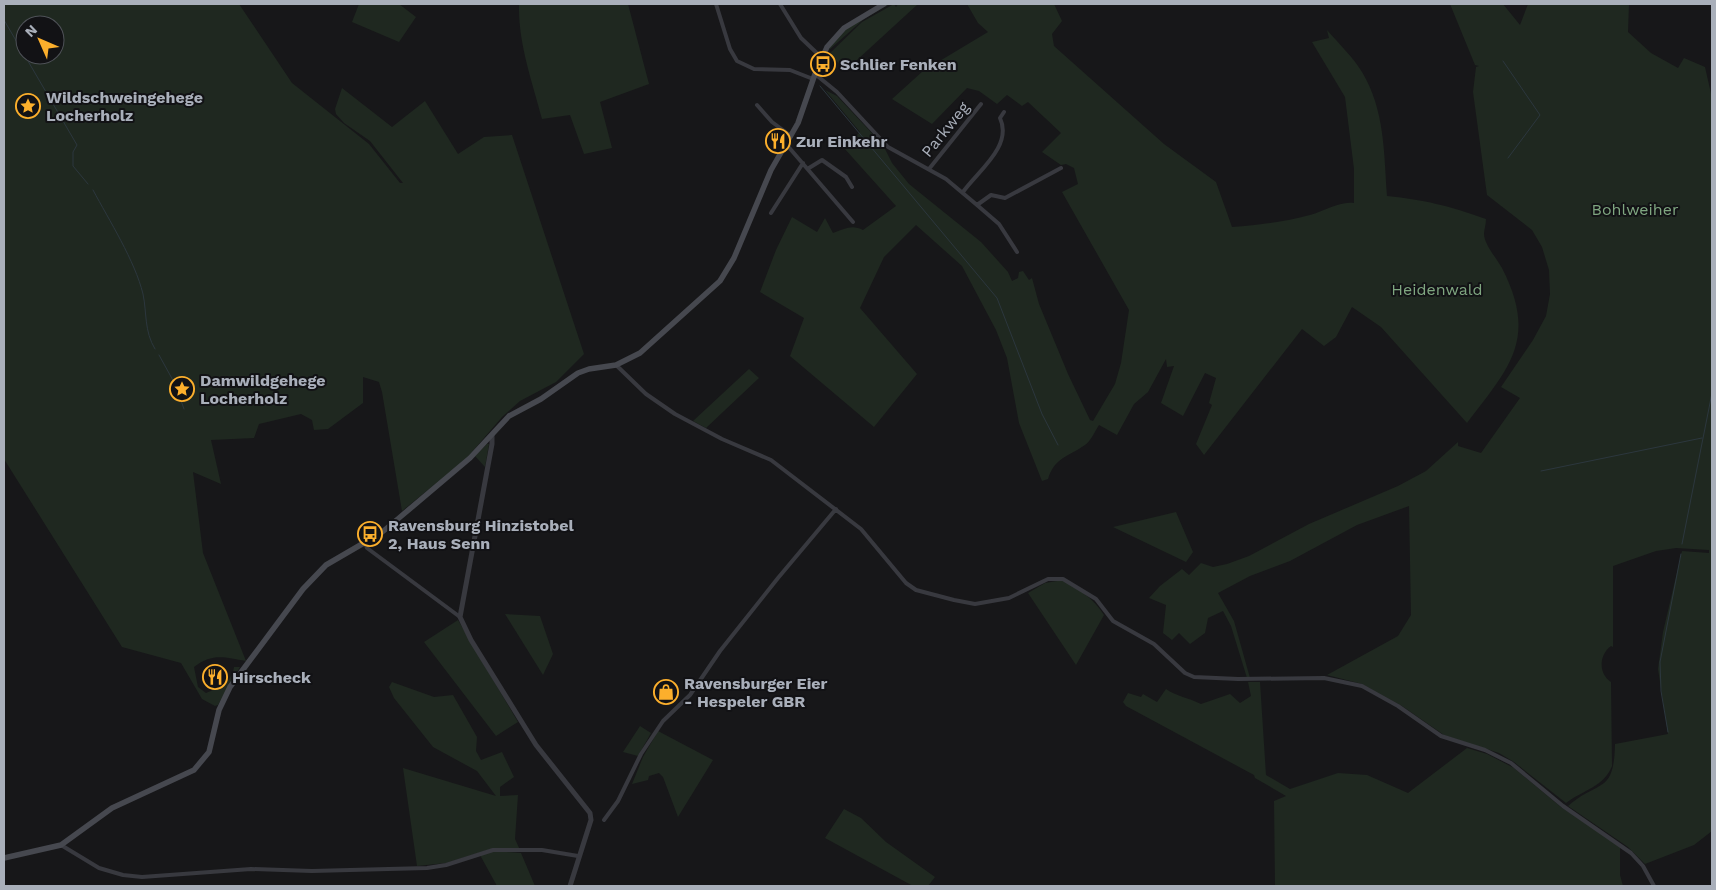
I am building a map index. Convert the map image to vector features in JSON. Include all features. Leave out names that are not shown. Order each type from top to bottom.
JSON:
[{"type":"main road","points":[[4,858],[61,845],[112,808],[185,776],[200,764],[209,752],[219,710],[238,675],[316,576],[337,557],[381,533],[460,468],[509,416],[541,399],[568,378],[590,368],[616,365],[640,353],[713,289],[726,272],[771,170],[800,118],[814,76],[827,47],[844,28],[884,4]]},
{"type":"street","points":[[716,4],[730,49],[737,61],[754,69],[790,70],[814,76],[837,92],[888,147],[963,192],[999,224],[1017,252]]},
{"type":"street","points":[[780,4],[801,38],[821,58]]},
{"type":"street","name":"Parkweg","points":[[929,170],[981,104]]},
{"type":"street","points":[[757,105],[772,122],[791,136]]},
{"type":"street","points":[[963,192],[997,151],[1003,128],[1000,118],[1004,112]]},
{"type":"street","points":[[786,144],[803,164],[809,168],[853,222]]},
{"type":"street","points":[[809,168],[822,160],[846,177],[852,188]]},
{"type":"street","points":[[771,213],[803,164]]},
{"type":"street","points":[[977,205],[991,195],[1005,198],[1061,168]]},
{"type":"street","points":[[616,365],[646,394],[675,414],[722,439],[771,460],[861,529],[876,544],[906,583],[916,590],[975,604],[996,602],[1009,598],[1048,579],[1063,579],[1096,600],[1113,621],[1154,644],[1185,673],[1194,677],[1238,679],[1324,678],[1362,686],[1398,706],[1441,736],[1485,750],[1511,763],[1564,806],[1631,852],[1643,866],[1654,886]]},
{"type":"street","points":[[460,617],[492,435]]},
{"type":"street","points":[[604,820],[630,781],[641,754],[654,733],[690,694],[720,651],[836,509]]},
{"type":"street","points":[[365,543],[374,554],[460,617],[470,640],[536,745],[590,814],[591,820],[570,886]]},
{"type":"street","points":[[61,845],[98,868],[123,875],[142,877],[251,868],[312,871],[428,868],[446,865],[493,850],[542,850],[578,856]]},
{"type":"green space","points":[[4,4],[239,4],[292,83],[369,144],[400,183],[403,183],[370,141],[344,123],[336,114],[335,109],[342,88],[392,127],[425,101],[458,154],[484,137],[512,135],[584,354],[556,382],[520,401],[502,417],[466,459],[402,511],[379,382],[363,377],[363,403],[328,429],[314,430],[312,420],[301,414],[259,424],[254,438],[211,440],[221,484],[193,472],[203,553],[246,661],[218,657],[194,667],[198,687],[206,693],[224,684],[231,677],[234,667],[240,667],[218,705],[215,706],[202,699],[181,663],[122,647],[4,459]]},
{"type":"green space","points":[[359,4],[399,4],[416,17],[399,42],[352,22]]},
{"type":"green space","points":[[519,4],[628,4],[649,84],[600,102],[612,148],[584,154],[570,115],[542,119],[523,48]]},
{"type":"green space","points":[[890,4],[864,19],[829,50],[832,43],[845,29]]},
{"type":"green space","points":[[894,4],[896,7],[898,4],[918,4],[845,71],[830,53],[862,22]]},
{"type":"green space","name":"Heidenwald","points":[[967,4],[1054,4],[1062,21],[1052,34],[1054,46],[1164,144],[1216,182],[1232,227],[1291,220],[1337,205],[1354,203],[1354,169],[1345,97],[1312,42],[1329,38],[1327,30],[1358,66],[1370,87],[1382,132],[1387,196],[1437,204],[1486,219],[1484,234],[1486,242],[1502,268],[1513,293],[1518,314],[1518,333],[1514,351],[1496,385],[1467,423],[1381,327],[1352,307],[1336,337],[1324,346],[1302,329],[1204,455],[1196,444],[1212,405],[1209,403],[1216,378],[1205,373],[1183,416],[1161,403],[1174,366],[1167,367],[1166,359],[1148,392],[1134,404],[1117,435],[1099,425],[1087,443],[1058,462],[1048,479],[1042,481],[1019,423],[1007,358],[996,330],[962,266],[916,225],[884,257],[860,308],[917,374],[874,427],[790,356],[804,318],[760,292],[776,250],[792,217],[817,232],[825,218],[833,233],[852,227],[863,230],[896,206],[844,148],[860,132],[825,90],[837,96],[883,145],[892,163],[909,184],[981,242],[1008,272],[1012,281],[1018,278],[1019,272],[1023,271],[1029,280],[1032,278],[1039,304],[1068,374],[1090,420],[1093,421],[1115,384],[1121,363],[1129,310],[1062,192],[1078,184],[1074,168],[1066,164],[1061,165],[1042,152],[1061,133],[1028,102],[1022,106],[1007,95],[997,104],[979,91],[967,88],[932,124],[892,99],[923,71],[988,32],[978,23]]},
{"type":"green space","name":"Bohlweiher","points":[[1450,4],[1503,4],[1520,25],[1528,4],[1629,4],[1628,32],[1651,53],[1678,68],[1684,58],[1705,67],[1712,98],[1712,831],[1694,845],[1645,864],[1628,847],[1568,806],[1608,779],[1612,771],[1615,744],[1668,734],[1658,669],[1663,632],[1682,551],[1709,553],[1709,550],[1676,548],[1656,551],[1613,566],[1613,647],[1611,646],[1607,650],[1602,659],[1602,669],[1611,682],[1612,766],[1604,779],[1598,784],[1566,803],[1514,762],[1499,753],[1444,735],[1402,706],[1362,684],[1327,675],[1398,636],[1411,615],[1409,506],[1357,525],[1290,561],[1250,576],[1218,593],[1234,621],[1250,678],[1247,678],[1231,626],[1223,611],[1208,618],[1205,633],[1190,644],[1179,633],[1172,640],[1163,633],[1166,605],[1149,598],[1160,586],[1182,569],[1189,575],[1201,563],[1213,567],[1249,556],[1309,524],[1398,486],[1426,471],[1458,442],[1458,446],[1481,453],[1520,398],[1501,387],[1533,340],[1546,316],[1550,294],[1549,270],[1542,247],[1532,230],[1487,195],[1473,92],[1476,67],[1479,66],[1475,65]]},
{"type":"green space","points":[[749,369],[759,378],[706,428],[693,421]]},
{"type":"green space","points":[[489,444],[485,467],[475,456]]},
{"type":"green space","points":[[1176,512],[1193,552],[1186,562],[1113,527]]},
{"type":"green space","points":[[1063,580],[1086,595],[1104,615],[1076,665],[1028,593],[1045,583]]},
{"type":"green space","points":[[505,614],[540,616],[553,654],[543,675]]},
{"type":"green space","points":[[458,620],[518,722],[496,736],[424,642]]},
{"type":"green space","points":[[392,682],[434,697],[453,695],[477,737],[476,751],[481,760],[502,752],[514,777],[500,787],[500,796],[518,795],[515,839],[520,850],[494,848],[446,863],[417,866],[403,768],[496,796],[477,771],[433,747],[394,698],[389,687]]},
{"type":"green space","points":[[1248,682],[1260,682],[1266,775],[1290,789],[1338,773],[1367,775],[1408,793],[1467,748],[1487,754],[1514,768],[1561,807],[1620,846],[1620,875],[1623,886],[1275,886],[1274,801],[1286,796],[1255,778],[1254,775],[1126,706],[1123,702],[1128,693],[1141,697],[1143,694],[1157,702],[1166,689],[1201,704],[1230,694],[1240,703],[1251,696]]},
{"type":"green space","points":[[640,726],[651,733],[638,756],[623,752]]},
{"type":"green space","points":[[658,731],[713,760],[678,817],[663,777],[659,773],[649,776],[648,780],[632,784],[643,757]]},
{"type":"green space","points":[[844,809],[861,818],[886,842],[935,877],[928,886],[913,886],[825,838]]},
{"type":"green space","points":[[493,851],[521,853],[535,886],[497,886],[480,855]]},
{"type":"waterway","points":[[4,20],[77,145],[73,152],[73,166],[88,184]]},
{"type":"waterway","points":[[1503,61],[1540,115],[1508,158]]},
{"type":"waterway","points":[[820,86],[997,298],[1042,414],[1058,445]]},
{"type":"waterway","points":[[93,190],[134,268],[143,294],[149,335],[155,349]]},
{"type":"waterway","points":[[159,355],[175,384],[184,409]]},
{"type":"waterway","points":[[1682,544],[1712,393]]},
{"type":"waterway","points":[[1541,471],[1702,438]]},
{"type":"waterway","points":[[1668,732],[1661,691],[1660,662],[1681,554]]},
{"type":"place","name":"Schlier Fenken","points":[[823,64]]},
{"type":"place","name":"Wildschweingehege Locherholz","points":[[28,106]]},
{"type":"place","name":"Zur Einkehr","points":[[778,141]]},
{"type":"place","name":"Damwildgehege Locherholz","points":[[182,389]]},
{"type":"place","name":"Ravensburg Hinzistobel 2, Haus Senn","points":[[370,534]]},
{"type":"place","name":"Hirscheck","points":[[215,677]]},
{"type":"place","name":"Ravensburger Eier - Hespeler GBR","points":[[666,692]]}]
